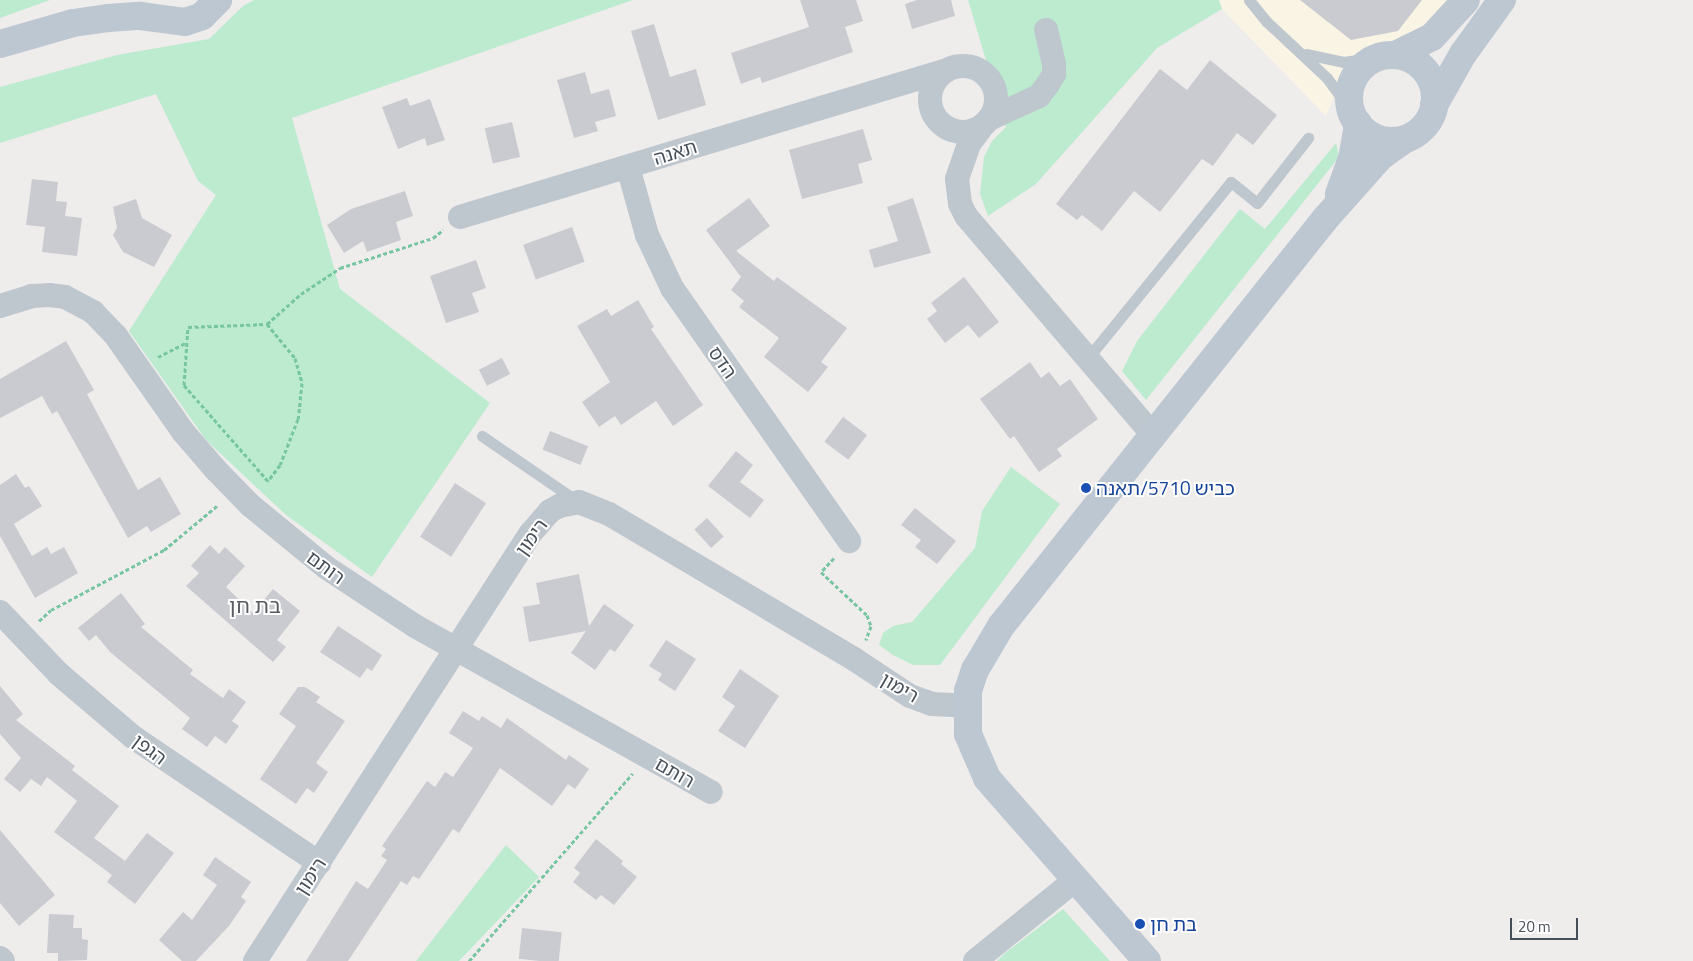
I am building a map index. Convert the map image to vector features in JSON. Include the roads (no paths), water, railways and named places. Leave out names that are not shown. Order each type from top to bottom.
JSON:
[{"type":"main road","points":[[73,23],[109,0]]},
{"type":"main road","points":[[0,44],[73,23],[124,16],[150,9],[176,22],[194,20],[209,11],[218,0]]},
{"type":"main road","points":[[1325,219],[1349,171],[1354,118],[1349,95],[1353,79],[1364,65],[1432,37],[1466,0]]},
{"type":"main road","points":[[1147,961],[987,778],[968,734],[967,706],[975,670],[1001,626],[1325,219],[1381,156],[1426,124],[1434,105],[1463,54],[1502,0]]},
{"type":"main road","points":[[1387,56],[1412,59],[1425,70],[1433,84],[1434,105]]},
{"type":"main road","points":[[1354,118],[1381,140],[1405,139]]},
{"type":"street","points":[[890,87],[912,93],[948,128],[961,132],[973,130],[1039,96],[1048,84],[1054,74],[1054,64],[1046,30]]},
{"type":"street","points":[[957,185],[964,155],[987,122],[996,101],[994,89],[988,77],[965,66],[947,70],[933,84],[930,96],[957,185],[960,204],[966,216],[1153,435]]},
{"type":"street","name":"תאנה","points":[[460,217],[947,70]]},
{"type":"street","name":"הדס","points":[[628,166],[647,235],[672,288],[849,541]]},
{"type":"street","name":"רותם","points":[[0,306],[32,296],[49,295],[79,303],[105,323],[184,433],[235,490],[327,568],[369,598],[711,792]]},
{"type":"street","name":"רימון","points":[[255,961],[540,521],[559,506],[579,502],[609,514],[921,701],[967,706]]},
{"type":"street","name":"הגפן","points":[[0,612],[59,674],[133,737],[319,863]]},
{"type":"street","points":[[975,961],[1075,880]]},
{"type":"lane","points":[[1249,0],[1267,22],[1302,52],[1339,91],[1354,118]]},
{"type":"lane","points":[[1302,52],[1333,61],[1352,62],[1387,56]]},
{"type":"lane","points":[[1087,359],[1231,182],[1258,203],[1308,138]]},
{"type":"lane","points":[[482,436],[579,502]]},
{"type":"place","name":"כביש 5710/תאנה","points":[[1086,488]]},
{"type":"place","name":"בת חן","points":[[1140,924]]},
{"type":"district","name":"בת חן","points":[[255,605]]}]
